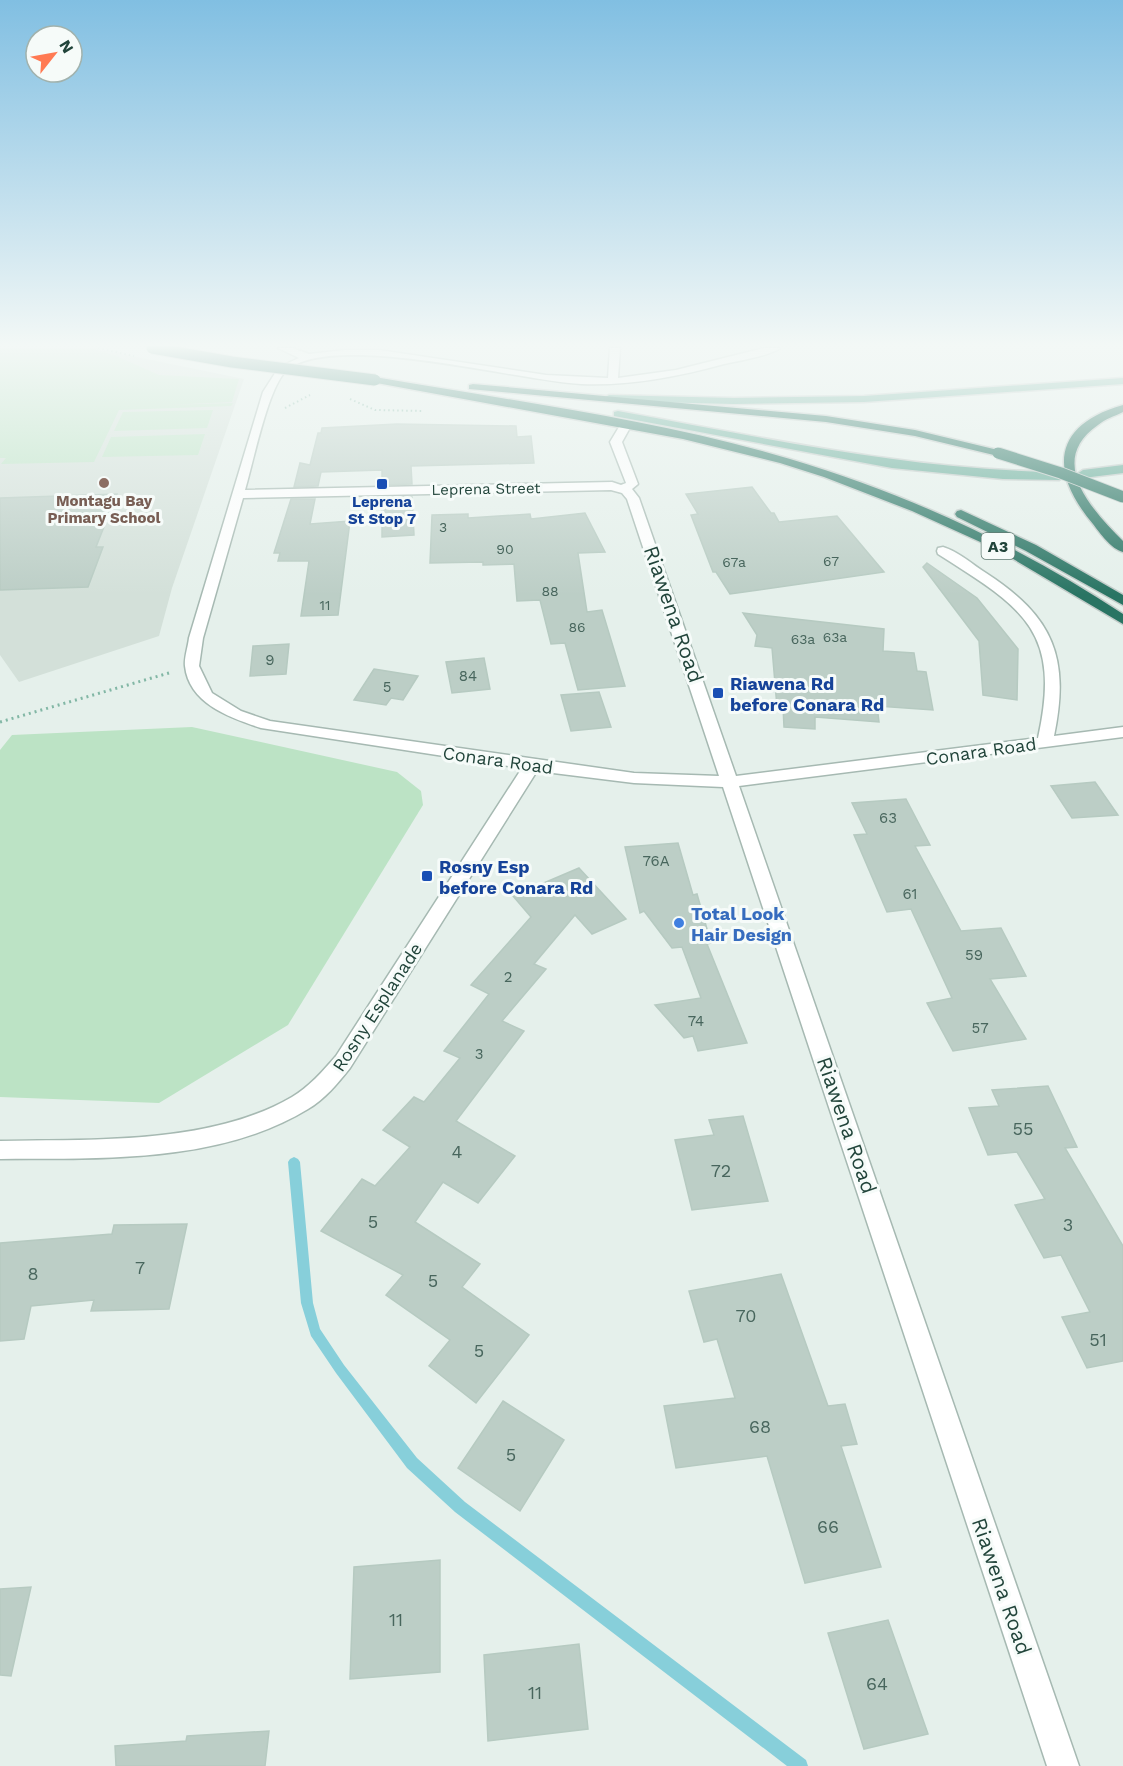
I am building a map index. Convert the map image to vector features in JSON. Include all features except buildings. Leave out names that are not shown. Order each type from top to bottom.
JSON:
[{"type":"highway","name":"A3","points":[[666,430],[746,451],[865,488],[935,516],[1029,563],[1123,620]]},
{"type":"highway","name":"A3","points":[[677,430],[780,452],[881,483],[968,517],[1123,601]]},
{"type":"highway","name":"A3","points":[[899,430],[998,453],[1061,473],[1123,497]]},
{"type":"highway","points":[[1083,430],[1069,452],[1068,464],[1074,491],[1082,506],[1123,548]]},
{"type":"main road","name":"A3","points":[[691,430],[919,468],[993,476],[1059,476]]},
{"type":"main road","points":[[1083,474],[1123,469]]},
{"type":"street","points":[[192,666],[196,638],[258,430]]},
{"type":"street","points":[[619,430],[616,442],[632,484],[623,489]]},
{"type":"street","name":"Leprena Street","points":[[240,494],[601,486],[623,489]]},
{"type":"street","name":"Riawena Road","points":[[623,489],[636,503],[1063,1766]]},
{"type":"street","points":[[943,551],[995,585],[1031,615],[1050,652],[1053,695],[1045,742]]},
{"type":"street","name":"Conara Road","points":[[192,666],[198,684],[206,696],[236,714],[267,725],[634,778],[731,782],[1123,732]]},
{"type":"street","name":"Rosny Esplanade","points":[[0,1150],[168,1143],[245,1126],[300,1103],[324,1084],[343,1062],[532,765]]},
{"type":"path","points":[[0,722],[192,666]]},
{"type":"shaded area","name":"Montagu Bay Primary School","points":[[0,430],[226,430],[172,588],[159,636],[19,682],[0,655]]},
{"type":"green space","points":[[0,430],[109,430],[94,462],[1,464],[6,458],[0,458]]},
{"type":"green space","points":[[205,434],[198,455],[102,457],[111,437]]},
{"type":"green space","points":[[192,727],[397,772],[421,791],[423,805],[288,1025],[159,1103],[0,1097],[0,750],[12,735]]},
{"type":"waterway","points":[[294,1162],[307,1303],[315,1332],[340,1369],[412,1463],[460,1507],[800,1766]]},
{"type":"place","name":"Montagu Bay Primary School","points":[[104,483]]},
{"type":"place","name":"Leprena St Stop 7","points":[[382,484]]},
{"type":"place","name":"Riawena Rd before Conara Rd","points":[[718,693]]},
{"type":"place","name":"Rosny Esp before Conara Rd","points":[[427,876]]},
{"type":"place","name":"Total Look Hair Design","points":[[679,923]]}]
